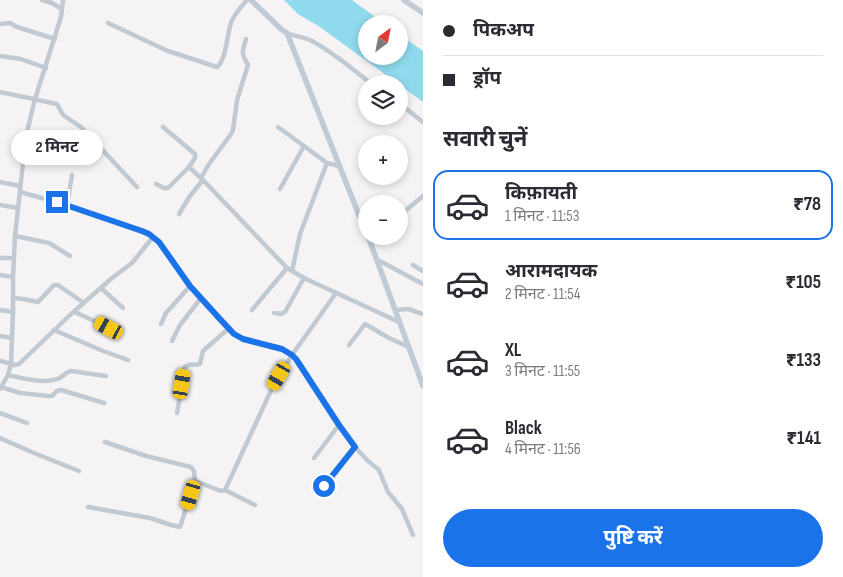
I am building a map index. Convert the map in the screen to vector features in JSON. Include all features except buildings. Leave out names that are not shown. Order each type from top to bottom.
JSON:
[{"type":"main road","points":[[252,0],[287,33],[358,210]]},
{"type":"main road","points":[[404,0],[423,13]]},
{"type":"main road","points":[[372,245],[423,386]]},
{"type":"street","points":[[42,0],[62,9]]},
{"type":"street","points":[[63,0],[61,17],[35,100],[26,136],[15,236],[11,364],[1,388],[20,393],[50,396],[60,390],[104,403]]},
{"type":"street","points":[[108,23],[168,51],[217,67],[222,62],[233,18],[247,0]]},
{"type":"street","points":[[0,24],[10,23],[55,39]]},
{"type":"street","points":[[287,33],[311,40],[360,75]]},
{"type":"street","points":[[179,214],[202,179],[209,164],[233,130],[237,100],[248,65],[242,51],[246,39]]},
{"type":"street","points":[[0,56],[21,59],[46,68]]},
{"type":"street","points":[[0,92],[58,105],[61,113],[81,127],[137,187]]},
{"type":"street","points":[[408,110],[423,122]]},
{"type":"street","points":[[156,184],[168,188],[189,167],[195,158],[194,154],[163,127]]},
{"type":"street","points":[[278,127],[327,163],[339,166]]},
{"type":"street","points":[[26,136],[72,154]]},
{"type":"street","points":[[280,189],[304,146]]},
{"type":"street","points":[[292,271],[300,234],[327,163]]},
{"type":"street","points":[[189,167],[286,268],[400,322]]},
{"type":"street","points":[[67,205],[72,175]]},
{"type":"street","points":[[0,182],[20,186]]},
{"type":"street","points":[[20,192],[67,205],[142,231],[153,237],[164,248],[190,286],[228,329],[239,338],[282,349],[292,355],[355,447],[379,470],[388,492],[402,509],[413,535]]},
{"type":"street","points":[[408,208],[423,196]]},
{"type":"street","points":[[0,205],[18,208]]},
{"type":"street","points":[[15,236],[49,242],[70,256]]},
{"type":"street","points":[[0,361],[19,364],[84,303],[132,263],[153,237]]},
{"type":"street","points":[[0,258],[14,258]]},
{"type":"street","points":[[376,258],[423,284]]},
{"type":"street","points":[[413,265],[423,270]]},
{"type":"street","points":[[252,310],[286,268]]},
{"type":"street","points":[[0,275],[13,277]]},
{"type":"street","points":[[274,313],[282,314],[285,312],[304,278]]},
{"type":"street","points":[[14,298],[38,302],[54,285],[58,285],[84,303]]},
{"type":"street","points":[[161,324],[166,314],[190,286]]},
{"type":"street","points":[[101,288],[124,308]]},
{"type":"street","points":[[225,490],[269,394],[292,355],[336,293]]},
{"type":"street","points":[[172,341],[180,325],[200,298]]},
{"type":"street","points":[[396,310],[408,309],[423,314]]},
{"type":"street","points":[[0,310],[14,312]]},
{"type":"street","points":[[75,312],[109,328]]},
{"type":"street","points":[[350,346],[365,324],[409,348]]},
{"type":"street","points":[[177,413],[185,366],[188,364],[200,364],[204,351],[228,329]]},
{"type":"street","points":[[54,330],[128,360]]},
{"type":"street","points":[[0,336],[12,338]]},
{"type":"street","points":[[8,375],[38,380],[60,378],[69,371],[106,376]]},
{"type":"street","points":[[0,413],[27,423]]},
{"type":"street","points":[[314,458],[339,425]]},
{"type":"street","points":[[0,438],[79,470]]},
{"type":"street","points":[[88,507],[150,518],[180,527],[195,482],[194,471],[191,467],[146,456],[105,442]]},
{"type":"street","points":[[324,486],[355,447]]},
{"type":"street","points":[[195,482],[221,491],[225,490],[255,505]]},
{"type":"water","points":[[284,0],[352,0],[373,15],[358,15],[358,55],[320,27],[298,14]]},
{"type":"water","points":[[408,40],[423,51],[423,102],[408,91],[408,75],[386,75],[372,65],[408,65]]},
{"type":"route","points":[[57,202],[149,234],[159,242],[190,286],[228,329],[243,339],[282,349],[296,359],[355,447],[324,486]]}]
